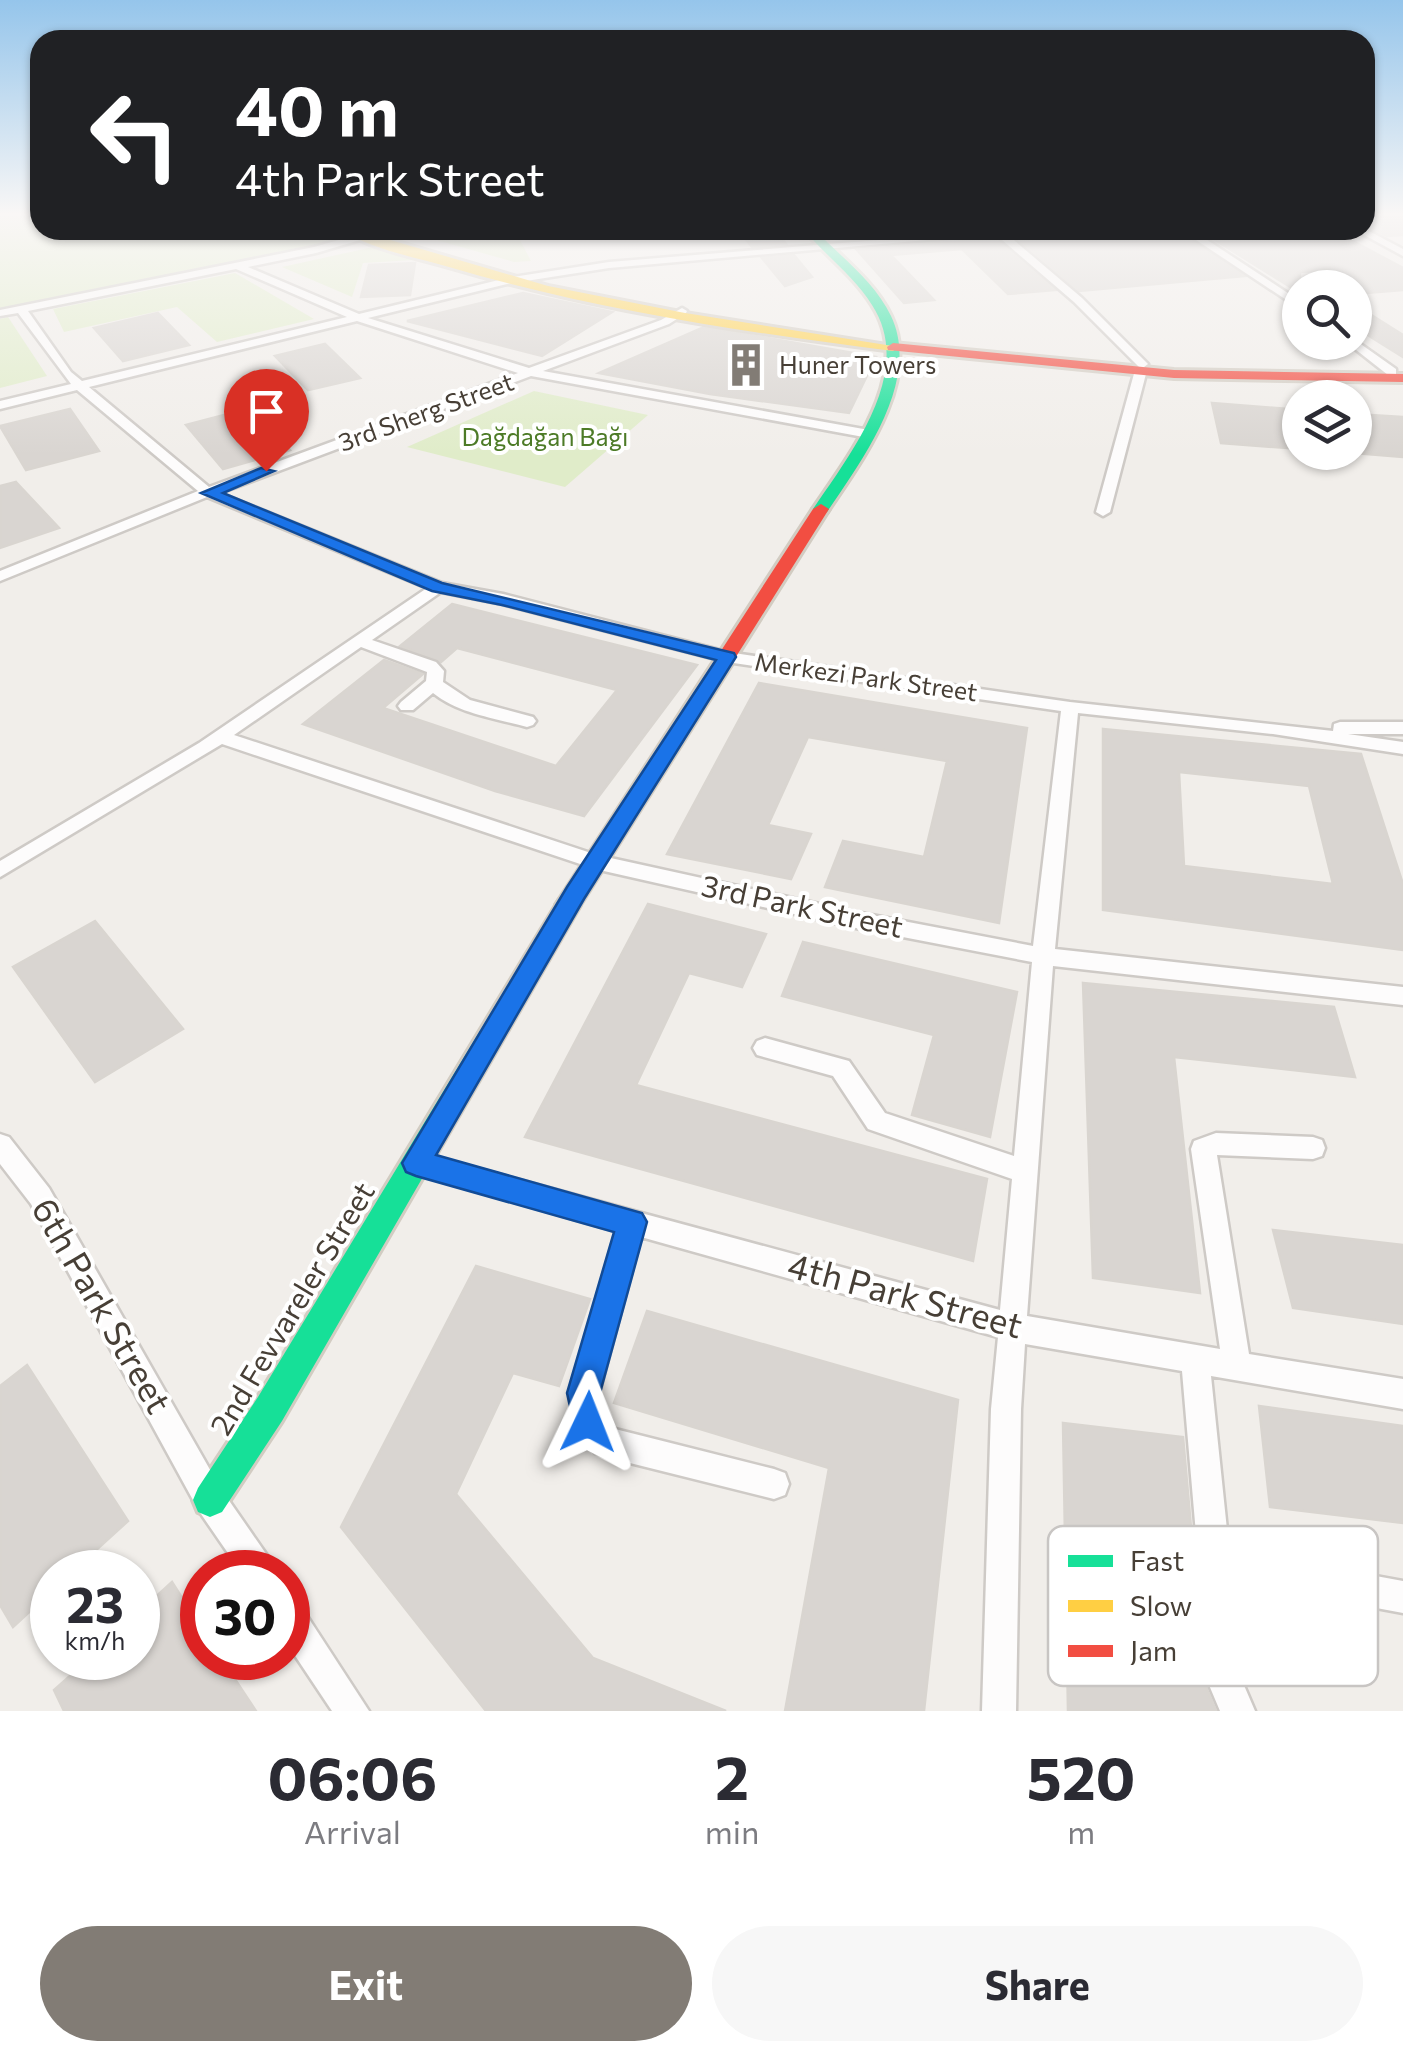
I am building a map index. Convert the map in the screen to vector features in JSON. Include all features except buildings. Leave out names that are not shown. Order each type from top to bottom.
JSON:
[{"type":"street","points":[[0,313],[87,296]]},
{"type":"street","points":[[305,296],[356,318],[532,372],[869,434]]},
{"type":"street","points":[[0,404],[446,296]]},
{"type":"street","points":[[584,296],[895,346],[1141,367],[1399,378]]},
{"type":"street","points":[[604,296],[678,314]]},
{"type":"street","points":[[871,296],[880,306],[895,346]]},
{"type":"street","points":[[1073,296],[1141,367]]},
{"type":"street","name":"Merkezi Park Street","points":[[21,309],[67,374],[208,493],[438,587],[727,657],[1070,707],[1274,728],[1402,735]]},
{"type":"street","name":"3rd Sherg Street","points":[[0,576],[678,314]]},
{"type":"street","name":"2nd Fevvareler Street","points":[[210,1500],[270,1409],[595,862],[869,434],[895,346]]},
{"type":"street","points":[[1372,357],[1399,378]]},
{"type":"street","points":[[1103,512],[1141,367]]},
{"type":"street","points":[[0,870],[220,737],[438,587]]},
{"type":"street","points":[[359,641],[436,671],[434,683],[407,706]]},
{"type":"street","points":[[434,683],[457,700],[527,721]]},
{"type":"street","points":[[999,1711],[1006,1409],[1043,956],[1070,707]]},
{"type":"street","name":"3rd Park Street","points":[[220,737],[595,862],[856,920],[1043,956],[1403,996]]},
{"type":"street","points":[[765,1048],[840,1068],[851,1078],[877,1121],[1026,1172]]},
{"type":"street","points":[[1237,1366],[1202,1148],[1216,1144],[1312,1148]]},
{"type":"street","name":"6th Park Street","points":[[0,1145],[40,1196],[210,1500],[245,1550]]},
{"type":"street","name":"4th Park Street","points":[[416,1163],[1014,1328],[1403,1394]]},
{"type":"street","points":[[632,1222],[584,1393],[588,1422],[606,1442],[774,1484]]},
{"type":"street","points":[[1195,1358],[1211,1526]]},
{"type":"street","points":[[1378,1592],[1403,1597]]},
{"type":"street","points":[[310,1649],[352,1711]]},
{"type":"street","points":[[1226,1686],[1238,1711]]},
{"type":"green space","points":[[0,296],[67,296],[0,309]]},
{"type":"green space","points":[[119,296],[274,296],[314,319],[217,342],[177,307],[64,332],[53,309]]},
{"type":"green space","points":[[8,317],[47,376],[0,388],[0,319]]},
{"type":"green space","name":"Dağdağan Bağı","points":[[534,391],[648,415],[565,487],[407,447]]},
{"type":"traffic: fast","points":[[821,509],[876,417],[892,366],[893,341],[886,318],[872,296]]},
{"type":"traffic: fast","points":[[210,1500],[270,1409],[568,905]]},
{"type":"traffic: slow","points":[[576,296],[685,317],[893,347]]},
{"type":"traffic: jam","points":[[893,347],[1174,374],[1403,378]]},
{"type":"traffic: jam","points":[[568,905],[821,509]]},
{"type":"place","name":"Huner Towers","points":[[746,365]]},
{"type":"route","points":[[266,471],[208,493],[438,587],[727,657],[575,893],[416,1163],[632,1222],[584,1393],[588,1422]]}]
